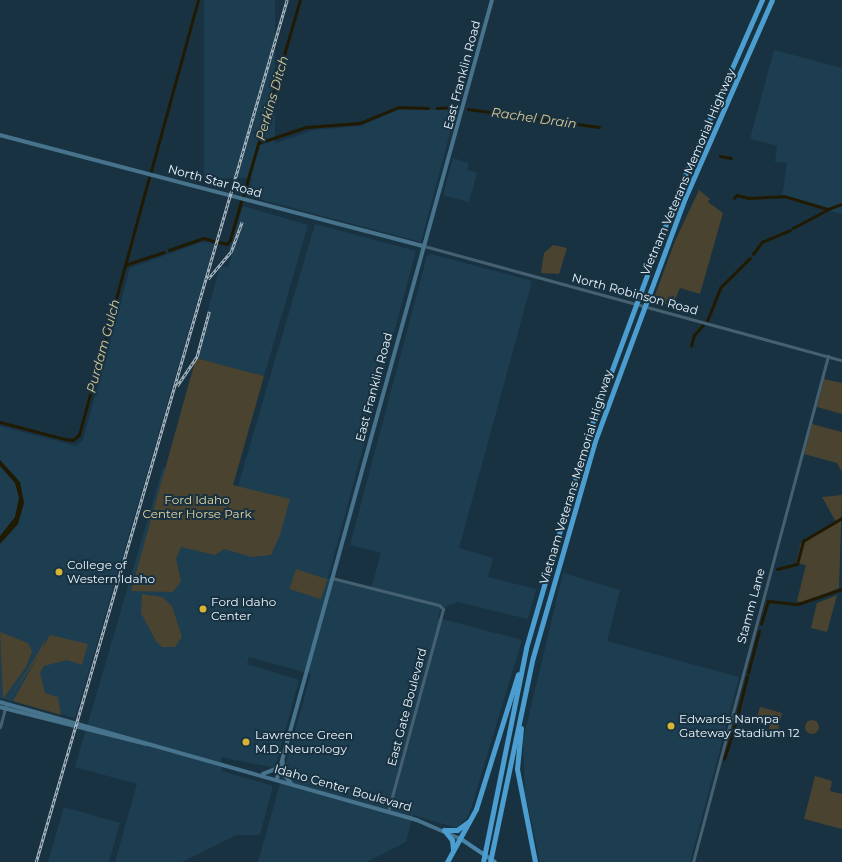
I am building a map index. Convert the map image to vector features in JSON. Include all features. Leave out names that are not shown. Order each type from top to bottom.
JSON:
[{"type":"highway","name":"Vietnam Veterans Memorial Highway","points":[[483,862],[526,648],[586,440],[625,328],[678,191],[762,0]]},
{"type":"highway","name":"Vietnam Veterans Memorial Highway","points":[[490,862],[523,703],[591,456],[617,376],[685,198],[772,0]]},
{"type":"highway","points":[[447,862],[471,819],[526,648]]},
{"type":"highway","points":[[523,703],[517,769],[534,861]]},
{"type":"highway","points":[[444,830],[460,829],[471,819]]},
{"type":"highway","points":[[444,830],[453,842],[451,853]]},
{"type":"main road","name":"East Franklin Road","points":[[277,779],[334,577],[492,0]]},
{"type":"main road","name":"North Star Road","points":[[0,135],[424,246]]},
{"type":"main road","name":"Idaho Center Boulevard","points":[[0,702],[6,706],[277,779],[444,830],[461,839]]},
{"type":"main road","name":"Idaho Center Boulevard","points":[[0,707],[6,706]]},
{"type":"main road","points":[[283,760],[285,775],[292,784]]},
{"type":"main road","points":[[260,775],[275,772],[281,766]]},
{"type":"main road","points":[[461,839],[495,862]]},
{"type":"street","name":"North Robinson Road","points":[[424,246],[842,360]]},
{"type":"street","name":"Stamm Lane","points":[[693,862],[828,356]]},
{"type":"street","name":"East Gate Boulevard","points":[[334,577],[442,607],[388,812]]},
{"type":"street","points":[[0,727],[6,706]]},
{"type":"shaded area","points":[[204,0],[275,0],[275,178],[204,178]]},
{"type":"shaded area","points":[[774,50],[842,68],[842,214],[782,198],[787,163],[775,162],[777,146],[750,139]]},
{"type":"shaded area","points":[[397,110],[456,110],[421,242],[247,196],[262,148],[313,130],[361,126]]},
{"type":"shaded area","points":[[453,158],[469,163],[467,170],[477,173],[469,202],[443,195]]},
{"type":"shaded area","points":[[243,206],[308,225],[264,376],[195,358],[220,266],[228,267],[232,255],[228,254]]},
{"type":"shaded area","points":[[315,224],[416,251],[328,578],[371,589],[381,553],[350,545],[427,256],[431,254],[532,281],[459,548],[493,558],[488,577],[536,589],[528,619],[457,602],[440,610],[438,618],[522,640],[469,815],[457,828],[413,815],[406,842],[367,862],[258,862],[311,674],[249,657],[247,664],[299,680],[275,768],[221,757],[222,771],[273,786],[260,835],[236,835],[182,862],[115,862],[137,784],[75,767],[163,467],[238,486]]},
{"type":"shaded area","name":"College of Western Idaho","points":[[202,242],[214,244],[75,718],[0,698],[0,426],[76,446],[83,440],[130,268]]},
{"type":"shaded area","points":[[0,460],[20,482],[24,503],[18,524],[0,544],[0,536],[15,517],[19,498],[15,483],[0,466]]},
{"type":"shaded area","points":[[563,573],[620,590],[607,641],[739,677],[690,862],[540,862],[525,793],[523,740]]},
{"type":"shaded area","points":[[64,807],[120,823],[109,862],[48,862]]},
{"type":"green space","points":[[699,190],[710,199],[708,202],[723,213],[700,294],[680,288],[672,307],[654,298],[675,241]]},
{"type":"green space","points":[[553,245],[567,248],[559,274],[541,273],[544,253]]},
{"type":"green space","name":"Ford Idaho Center Horse Park","points":[[196,358],[264,376],[233,485],[290,499],[280,535],[271,555],[252,557],[224,549],[215,555],[181,547],[176,559],[181,581],[173,592],[131,591]]},
{"type":"green space","points":[[824,379],[842,383],[842,414],[817,407]]},
{"type":"green space","points":[[812,424],[842,432],[842,472],[837,463],[804,454]]},
{"type":"green space","points":[[842,495],[839,588],[803,603],[797,601],[806,565],[796,563],[801,543],[836,522],[822,497]]},
{"type":"green space","points":[[296,569],[327,579],[321,599],[290,589]]},
{"type":"green space","points":[[142,594],[162,597],[172,606],[182,637],[175,647],[162,647],[156,641],[141,613]]},
{"type":"green space","points":[[837,595],[827,632],[811,628],[817,603]]},
{"type":"green space","points":[[0,632],[28,643],[32,651],[26,667],[3,699]]},
{"type":"green space","points":[[50,635],[88,644],[82,665],[67,660],[44,666],[40,673],[45,693],[58,697],[61,715],[13,701]]},
{"type":"green space","points":[[44,637],[43,649],[9,699],[41,648]]},
{"type":"green space","points":[[760,707],[782,713],[776,739],[767,736],[770,725],[756,721]]},
{"type":"green space","points":[[809,720],[815,720],[819,724],[819,730],[815,734],[809,734],[805,730],[805,724]]},
{"type":"green space","points":[[815,776],[832,781],[830,791],[842,794],[842,829],[804,819]]},
{"type":"waterway","name":"Purdam Gulch","points":[[151,171],[198,0]]},
{"type":"waterway","name":"Perkins Ditch","points":[[243,196],[300,0]]},
{"type":"waterway","name":"Rachel Drain","points":[[259,143],[306,127],[360,123],[399,107],[428,108]]},
{"type":"waterway","name":"Rachel Drain","points":[[437,108],[455,107]]},
{"type":"waterway","name":"Rachel Drain","points":[[468,109],[599,127]]},
{"type":"waterway","name":"Rachel Drain","points":[[720,156],[731,158]]},
{"type":"waterway","name":"Purdam Gulch","points":[[0,422],[65,439],[73,440],[79,435],[149,178]]},
{"type":"waterway","name":"Rachel Drain","points":[[734,198],[737,195],[749,198],[784,196],[828,209],[842,204]]},
{"type":"waterway","name":"Perkins Ditch","points":[[219,242],[227,244],[230,240],[241,202]]},
{"type":"waterway","points":[[793,228],[828,209]]},
{"type":"waterway","points":[[753,254],[762,242],[790,230]]},
{"type":"waterway","name":"Perkins Ditch","points":[[169,250],[204,238],[214,241]]},
{"type":"waterway","name":"Perkins Ditch","points":[[125,265],[164,252]]},
{"type":"waterway","points":[[707,321],[720,288],[750,258]]},
{"type":"waterway","points":[[691,346],[694,335],[703,325]]},
{"type":"waterway","points":[[777,569],[797,564],[803,541],[842,518]]},
{"type":"waterway","points":[[761,624],[768,601],[798,604],[842,589]]},
{"type":"waterway","points":[[748,673],[759,631]]},
{"type":"waterway","points":[[734,728],[747,677]]},
{"type":"waterway","points":[[724,759],[733,731]]},
{"type":"railway","points":[[36,862],[287,0]]},
{"type":"railway","points":[[208,279],[231,252],[242,222]]},
{"type":"railway","points":[[177,386],[197,356],[209,312]]},
{"type":"place","name":"College of Western Idaho","points":[[59,572]]},
{"type":"place","name":"Ford Idaho Center","points":[[203,609]]},
{"type":"place","name":"Edwards Nampa Gateway Stadium 12","points":[[671,726]]},
{"type":"place","name":"Lawrence Green M.D. Neurology","points":[[246,742]]}]
